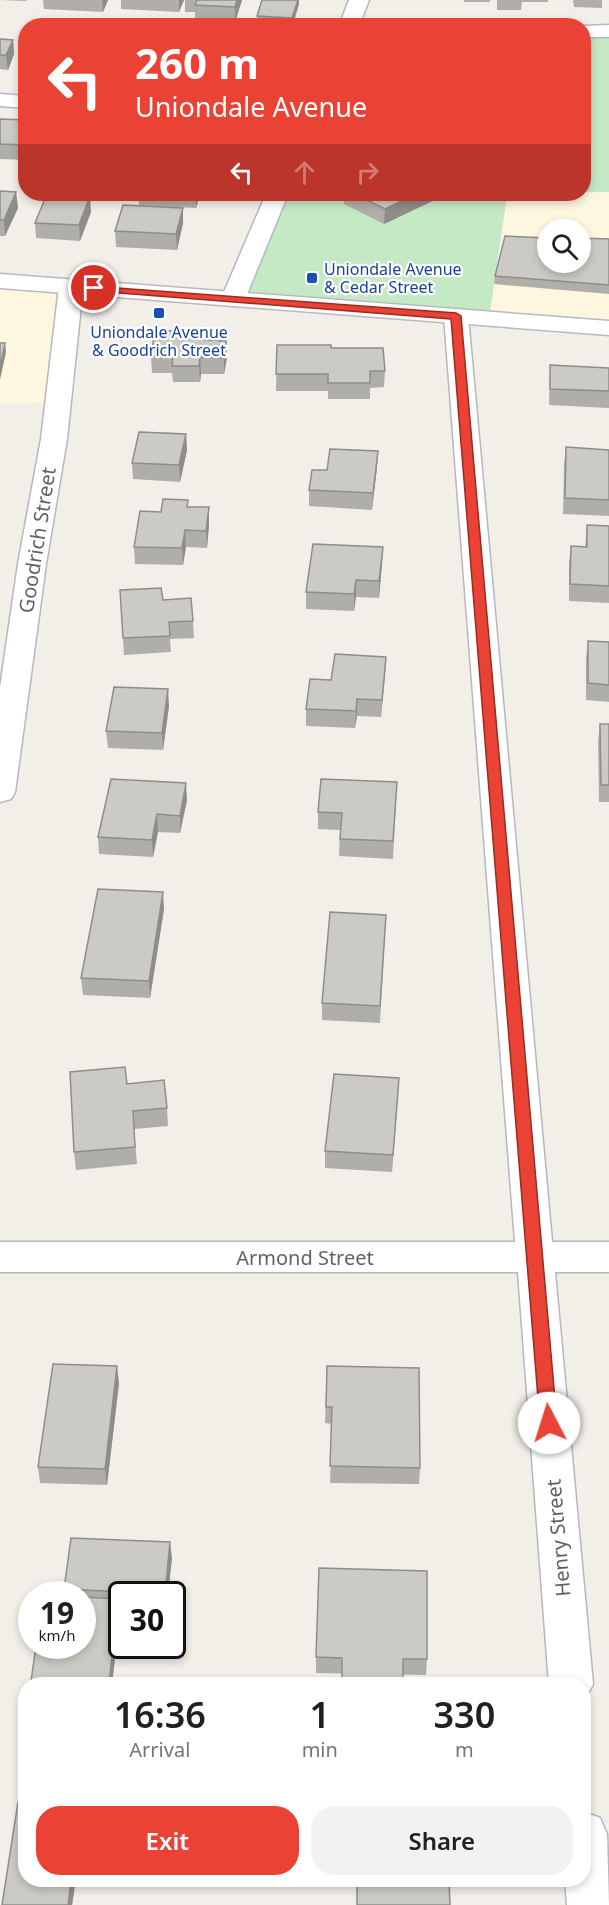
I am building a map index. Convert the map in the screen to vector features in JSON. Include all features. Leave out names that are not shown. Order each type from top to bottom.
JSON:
[{"type":"street","points":[[352,18],[359,0]]},
{"type":"street","points":[[591,31],[609,31]]},
{"type":"street","points":[[0,100],[18,101]]},
{"type":"street","points":[[233,299],[274,201]]},
{"type":"street","points":[[0,281],[609,328]]},
{"type":"street","name":"Goodrich Street","points":[[0,792],[32,564],[54,439],[70,287]]},
{"type":"street","name":"Henry Street","points":[[456,316],[570,1677]]},
{"type":"street","name":"Armond Street","points":[[0,1257],[609,1257]]},
{"type":"street","points":[[591,1842],[609,1842]]},
{"type":"street","points":[[588,1887],[590,1905]]},
{"type":"shaded area","points":[[591,192],[609,192],[609,328],[489,319],[506,201],[591,201]]},
{"type":"shaded area","points":[[0,281],[71,287],[58,402],[0,404]]},
{"type":"green space","points":[[591,31],[609,31],[609,192],[591,192]]},
{"type":"green space","points":[[274,201],[506,201],[489,319],[233,299]]},
{"type":"building","points":[[197,0],[237,0],[235,7],[195,5]]},
{"type":"building","points":[[262,0],[298,0],[292,18],[257,16]]},
{"type":"building","points":[[0,39],[13,40],[6,55],[0,55]]},
{"type":"building","points":[[0,119],[18,120],[18,145],[0,144]]},
{"type":"building","points":[[0,191],[16,192],[4,220],[0,220]]},
{"type":"building","points":[[44,201],[88,201],[79,225],[35,223]]},
{"type":"building","points":[[368,201],[402,201],[385,209]]},
{"type":"building","points":[[123,205],[183,208],[176,234],[115,231]]},
{"type":"building","points":[[505,236],[537,237],[537,273],[591,273],[591,238],[609,239],[609,285],[495,276]]},
{"type":"building","points":[[155,330],[206,333],[205,340],[226,341],[224,358],[200,357],[199,366],[172,366],[173,357],[151,356]]},
{"type":"building","points":[[0,343],[5,343],[0,368]]},
{"type":"building","points":[[277,345],[383,348],[385,371],[370,371],[370,383],[328,383],[328,374],[276,374]]},
{"type":"building","points":[[550,365],[609,368],[609,391],[550,389]]},
{"type":"building","points":[[139,432],[186,434],[179,465],[132,463]]},
{"type":"building","points":[[566,447],[609,450],[609,500],[565,498]]},
{"type":"building","points":[[330,449],[378,451],[373,493],[309,490],[312,470],[327,470]]},
{"type":"building","points":[[163,499],[188,500],[187,507],[209,507],[206,531],[185,530],[182,548],[134,547],[140,511],[161,512]]},
{"type":"building","points":[[587,525],[609,526],[609,586],[570,584],[571,546],[587,547]]},
{"type":"building","points":[[313,544],[383,547],[379,581],[356,580],[354,594],[306,592]]},
{"type":"building","points":[[161,588],[163,600],[191,598],[193,621],[169,622],[170,636],[123,638],[120,590]]},
{"type":"building","points":[[588,641],[609,642],[609,685],[588,683]]},
{"type":"building","points":[[335,654],[386,657],[382,700],[357,699],[356,711],[306,709],[310,679],[331,680]]},
{"type":"building","points":[[114,687],[168,689],[162,733],[106,731]]},
{"type":"building","points":[[600,724],[609,724],[609,785],[601,785]]},
{"type":"building","points":[[111,779],[186,783],[180,816],[157,814],[152,840],[98,837]]},
{"type":"building","points":[[321,779],[397,782],[393,841],[340,839],[342,813],[318,812]]},
{"type":"building","points":[[98,889],[163,892],[149,981],[81,978]]},
{"type":"building","points":[[330,912],[386,915],[380,1006],[322,1003]]},
{"type":"building","points":[[125,1067],[127,1084],[164,1080],[167,1108],[133,1111],[135,1147],[74,1152],[70,1072]]},
{"type":"building","points":[[334,1074],[399,1078],[393,1155],[325,1151]]},
{"type":"building","points":[[53,1364],[117,1366],[105,1469],[38,1467]]},
{"type":"building","points":[[327,1366],[419,1368],[420,1468],[330,1466],[332,1407],[326,1407]]},
{"type":"building","points":[[71,1538],[170,1542],[166,1581],[108,1581],[108,1591],[96,1591],[96,1581],[65,1581]]},
{"type":"building","points":[[319,1568],[427,1571],[427,1659],[403,1659],[403,1677],[342,1677],[342,1658],[316,1657]]},
{"type":"building","points":[[96,1598],[108,1598],[108,1659],[112,1659],[110,1677],[32,1677],[34,1659],[96,1659]]},
{"type":"building","points":[[18,1802],[18,1887],[70,1887],[68,1905],[2,1905]]},
{"type":"building","points":[[357,1887],[449,1887],[450,1905],[357,1905]]},
{"type":"place","name":"Uniondale Avenue & Cedar Street","points":[[312,278]]},
{"type":"place","name":"Uniondale Avenue & Goodrich Street","points":[[159,313]]},
{"type":"route","points":[[94,288],[456,316],[549,1423]]}]
